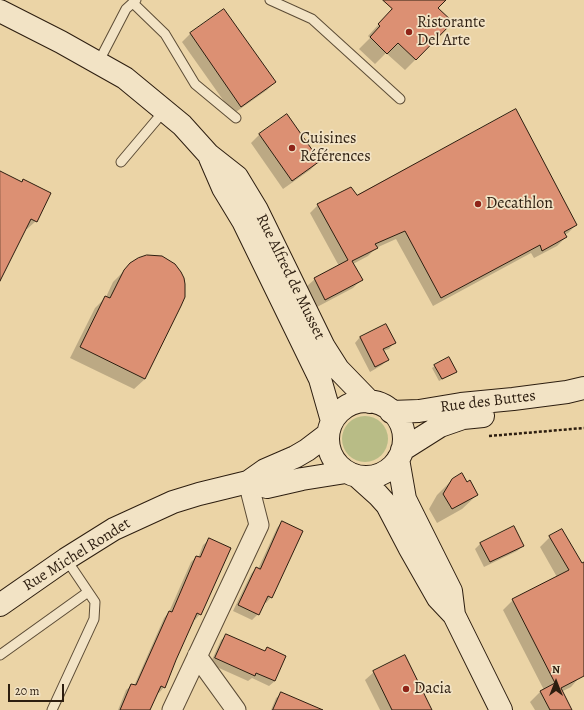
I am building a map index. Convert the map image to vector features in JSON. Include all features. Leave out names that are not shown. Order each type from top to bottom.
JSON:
[{"type":"main road","name":"Rue Alfred de Musset","points":[[0,11],[61,42],[125,78],[182,125],[209,155],[237,177],[258,210],[324,347],[338,369],[370,402]]},
{"type":"main road","name":"Rue Alfred de Musset","points":[[209,155],[223,188],[243,221],[320,379],[330,427]]},
{"type":"main road","name":"Rue des Buttes","points":[[391,412],[419,411],[461,404],[567,392],[584,388]]},
{"type":"main road","points":[[454,615],[451,591],[404,499],[400,454],[404,436],[401,426],[389,409],[380,404],[361,402],[344,408],[338,414],[330,427],[329,449],[335,462],[378,495],[387,505],[438,598],[454,615],[501,710]]},
{"type":"main road","name":"Rue des Buttes","points":[[400,454],[440,426],[463,418],[584,404]]},
{"type":"main road","name":"Rue Michel Rondet","points":[[0,605],[66,559],[114,530],[173,502],[248,482],[265,470],[307,450],[330,427]]},
{"type":"main road","points":[[352,474],[368,477],[377,476],[389,469],[400,454]]},
{"type":"main road","name":"Rue Michel Rondet","points":[[248,482],[267,487],[302,479],[352,474]]},
{"type":"street","points":[[172,710],[259,524],[248,482]]},
{"type":"street","points":[[197,656],[236,710]]},
{"type":"lane","points":[[270,0],[312,19],[400,99]]},
{"type":"lane","points":[[98,63],[126,9],[134,1],[165,34],[195,84],[236,118]]},
{"type":"lane","points":[[121,162],[164,111]]},
{"type":"lane","points":[[52,710],[94,619],[95,602],[66,559]]},
{"type":"lane","points":[[0,655],[88,592]]},
{"type":"path","points":[[484,437],[584,428]]},
{"type":"green space","points":[[360,416],[370,416],[378,420],[384,426],[388,434],[388,444],[384,452],[378,458],[370,462],[360,462],[352,458],[346,452],[342,444],[342,434],[346,426],[352,420]]},
{"type":"building","name":"Ristorante Del Arte","points":[[383,0],[446,0],[438,8],[453,22],[416,60],[398,43],[387,54],[370,37],[380,26],[378,24],[392,9]]},
{"type":"building","points":[[224,9],[276,82],[241,107],[190,33]]},
{"type":"building","name":"Decathlon","points":[[516,109],[577,225],[564,232],[567,237],[542,251],[540,245],[441,298],[405,231],[375,244],[378,248],[352,261],[363,280],[325,300],[314,278],[348,260],[317,204],[351,187],[357,195]]},
{"type":"building","name":"Cuisines Références","points":[[287,114],[320,161],[292,181],[259,134]]},
{"type":"building","points":[[0,171],[22,182],[23,179],[51,193],[37,222],[31,219],[0,281]]},
{"type":"building","points":[[147,255],[162,256],[175,264],[184,278],[185,297],[145,379],[80,347],[105,296],[110,298],[124,270],[130,263]]},
{"type":"building","points":[[386,324],[396,343],[383,349],[389,360],[375,367],[360,337]]},
{"type":"building","points":[[449,357],[457,372],[442,379],[434,365]]},
{"type":"building","points":[[462,473],[467,482],[470,480],[478,495],[452,509],[443,494],[452,479]]},
{"type":"building","points":[[282,521],[303,531],[272,598],[268,596],[259,615],[238,605],[256,567],[260,569]]},
{"type":"building","points":[[514,526],[524,546],[490,562],[480,543]]},
{"type":"building","points":[[562,529],[582,563],[584,562],[584,676],[561,688],[572,710],[550,710],[540,691],[555,683],[512,599],[569,570],[549,536]]},
{"type":"building","points":[[209,538],[231,548],[201,615],[197,613],[165,688],[161,686],[150,710],[120,710],[131,684],[136,685],[169,611],[172,612],[196,556],[200,557]]},
{"type":"building","points":[[226,634],[265,651],[267,647],[286,656],[275,681],[256,673],[255,676],[215,658]]},
{"type":"building","points":[[405,655],[432,710],[392,710],[373,671]]},
{"type":"building","points":[[281,692],[323,710],[273,710]]},
{"type":"place","name":"Ristorante Del Arte","points":[[409,32]]},
{"type":"place","name":"Cuisines Références","points":[[292,148]]},
{"type":"place","name":"Decathlon","points":[[478,204]]},
{"type":"place","name":"Dacia","points":[[406,689]]}]
